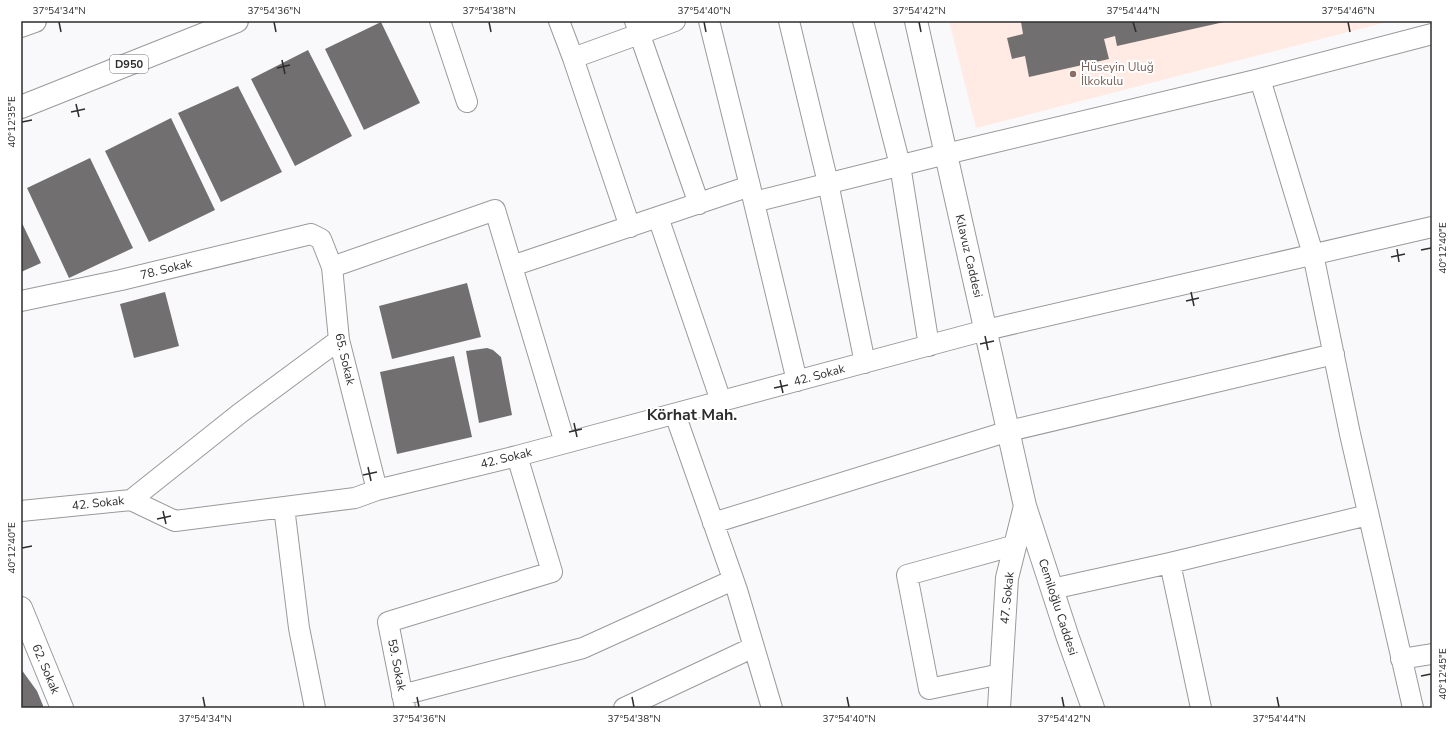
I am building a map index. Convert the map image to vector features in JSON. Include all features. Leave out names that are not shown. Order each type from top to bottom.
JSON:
[{"type":"main road","points":[[21,26],[35,21]]},
{"type":"main road","name":"D950","points":[[21,108],[237,21]]},
{"type":"main road","name":"Kılavuz Caddesi","points":[[916,21],[1024,498]]},
{"type":"main road","name":"47. Sokak","points":[[999,708],[1007,578],[1016,545],[1024,498]]},
{"type":"main road","name":"Cemiloğlu Caddesi","points":[[1024,498],[1068,638],[1093,708]]},
{"type":"main road","name":"62. Sokak","points":[[22,612],[62,708]]},
{"type":"street","points":[[440,21],[467,102]]},
{"type":"street","points":[[559,21],[630,227]]},
{"type":"street","points":[[572,58],[638,28],[676,21]]},
{"type":"street","points":[[708,21],[797,381]]},
{"type":"street","points":[[788,21],[828,183],[865,363]]},
{"type":"street","points":[[863,21],[900,165],[929,346]]},
{"type":"street","points":[[638,28],[699,204]]},
{"type":"street","points":[[512,266],[699,204],[752,194],[828,183],[1260,79],[1432,34]]},
{"type":"street","points":[[1260,79],[1314,254],[1368,515],[1413,708]]},
{"type":"street","points":[[332,267],[495,210],[565,443]]},
{"type":"street","points":[[658,217],[721,401]]},
{"type":"street","name":"42. Sokak","points":[[21,511],[131,500],[175,521],[355,498],[377,490],[517,456],[986,330],[1432,227]]},
{"type":"street","name":"65. Sokak","points":[[311,234],[321,239],[332,267],[339,340],[377,490]]},
{"type":"street","name":"78. Sokak","points":[[21,301],[121,280],[311,234]]},
{"type":"street","points":[[131,500],[239,414],[339,340]]},
{"type":"street","points":[[713,523],[1009,431],[1334,354]]},
{"type":"street","points":[[675,414],[733,580],[772,708]]},
{"type":"street","name":"59. Sokak","points":[[403,705],[388,622],[552,572],[517,456]]},
{"type":"street","points":[[284,507],[299,628],[316,708]]},
{"type":"street","points":[[1052,589],[1368,515]]},
{"type":"street","points":[[1001,674],[929,689],[907,575],[1016,545]]},
{"type":"street","points":[[1170,562],[1201,708]]},
{"type":"street","points":[[403,705],[583,648],[733,580]]},
{"type":"street","points":[[624,708],[754,648]]},
{"type":"street","points":[[1401,659],[1432,654]]},
{"type":"shaded area","name":"Hüseyin Uluğ İlkokulu","points":[[949,21],[1391,21],[976,128]]},
{"type":"building","points":[[381,22],[420,103],[364,130],[325,49]]},
{"type":"building","points":[[1021,22],[1224,22],[1117,46],[1115,36],[1104,39],[1109,59],[1029,77],[1025,56],[1012,59],[1007,38],[1023,34]]},
{"type":"building","points":[[308,50],[352,136],[295,166],[251,79]]},
{"type":"building","points":[[238,86],[282,172],[221,202],[178,113]]},
{"type":"building","points":[[171,118],[215,210],[149,242],[105,151]]},
{"type":"building","points":[[90,158],[133,248],[69,278],[27,188]]},
{"type":"building","points":[[21,221],[41,263],[21,272]]},
{"type":"building","points":[[467,283],[481,337],[392,359],[379,306]]},
{"type":"building","points":[[165,292],[179,346],[134,358],[120,304]]},
{"type":"building","points":[[487,348],[493,350],[501,357],[512,415],[479,423],[466,351]]},
{"type":"building","points":[[454,356],[472,437],[397,454],[380,372]]},
{"type":"building","points":[[21,669],[37,691],[44,708],[21,708]]},
{"type":"place","name":"Hüseyin Uluğ İlkokulu","points":[[1073,74]]},
{"type":"district","name":"Körhat Mah.","points":[[692,414]]}]
